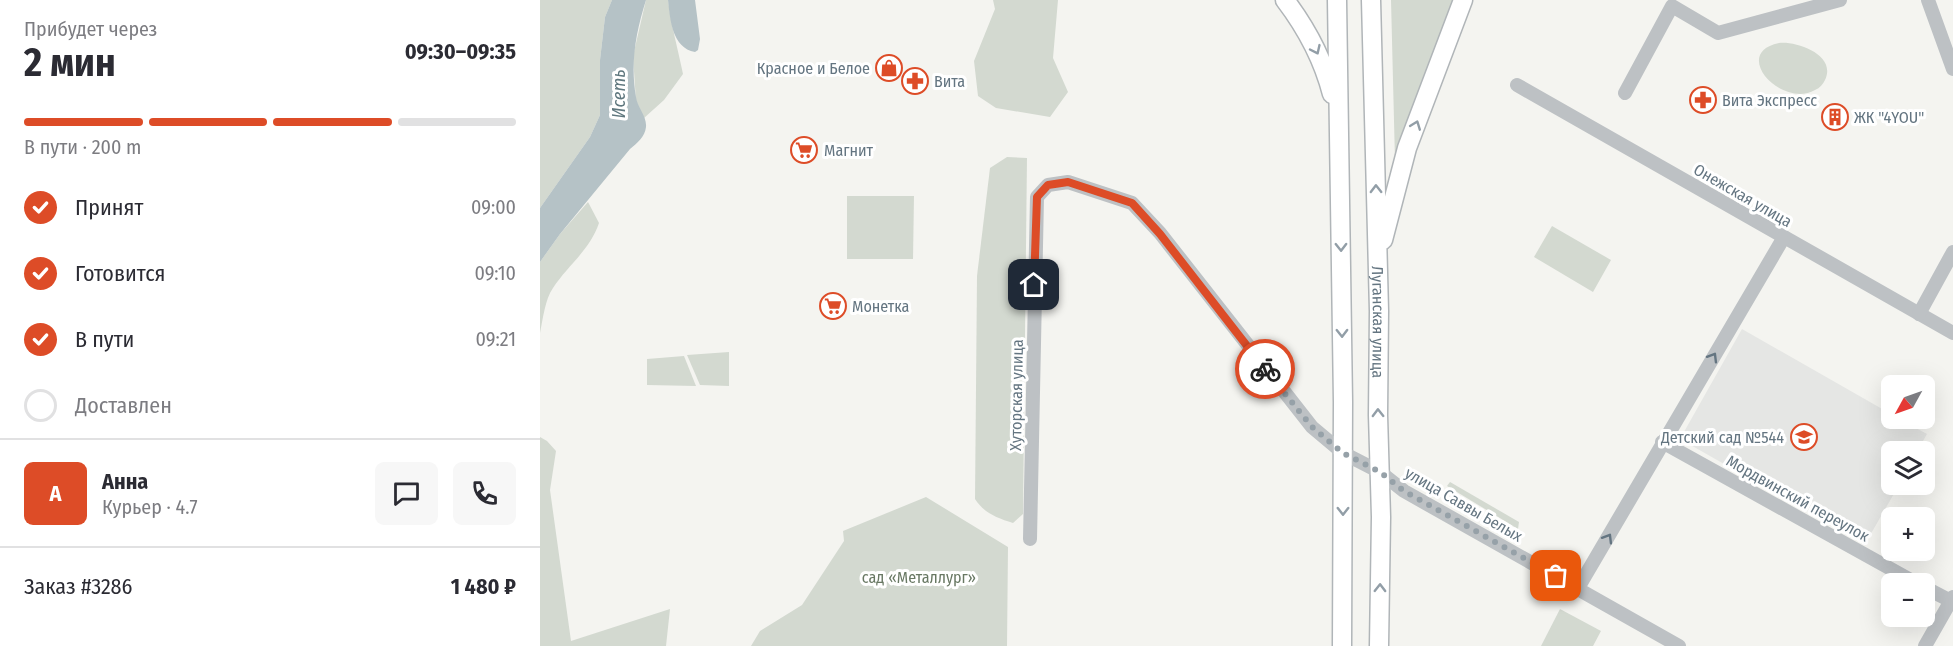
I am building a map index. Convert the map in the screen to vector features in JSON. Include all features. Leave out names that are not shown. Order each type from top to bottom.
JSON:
[{"type":"main road","points":[[1285,0],[1313,43],[1327,73],[1334,100],[1340,149]]},
{"type":"main road","points":[[1337,0],[1343,453],[1342,646]]},
{"type":"main road","name":"Луганская улица","points":[[1371,0],[1378,262],[1379,646]]},
{"type":"main road","points":[[1378,262],[1407,148],[1463,0]]},
{"type":"street","points":[[1625,93],[1672,6],[1718,33],[1840,0]]},
{"type":"street","points":[[1928,0],[1953,69]]},
{"type":"street","name":"Онежская улица","points":[[1517,85],[1953,333]]},
{"type":"street","name":"улица Саввы Белых","points":[[1035,216],[1037,197],[1048,185],[1068,182],[1132,203],[1160,234],[1312,427],[1343,453],[1380,472],[1404,491],[1679,646]]},
{"type":"street","name":"Хуторская улица","points":[[1030,539],[1035,216]]},
{"type":"street","points":[[1578,588],[1784,237]]},
{"type":"street","points":[[1919,314],[1953,252]]},
{"type":"street","name":"Мордвинский переулок","points":[[1662,442],[1898,573]]},
{"type":"street","points":[[1925,646],[1952,599],[1935,592]]},
{"type":"shaded area","name":"Детский сад №544","points":[[1742,329],[1881,408],[1881,429],[1918,429],[1927,434],[1923,441],[1881,441],[1881,495],[1893,495],[1886,507],[1881,507],[1881,516],[1865,544],[1680,439]]},
{"type":"green space","points":[[540,0],[612,0],[605,17],[600,60],[600,115],[590,137],[540,208]]},
{"type":"green space","points":[[646,0],[668,0],[683,74],[664,100],[644,118],[636,101],[633,56]]},
{"type":"green space","points":[[993,0],[1058,0],[1053,58],[1068,92],[1050,117],[996,108],[978,96],[974,61],[995,9]]},
{"type":"green space","points":[[1391,0],[1455,0],[1395,161]]},
{"type":"green space","points":[[1779,43],[1805,47],[1820,57],[1827,71],[1820,87],[1802,94],[1789,92],[1776,86],[1766,77],[1760,67],[1759,57],[1765,49]]},
{"type":"green space","points":[[1007,157],[1027,158],[1023,514],[1013,523],[991,514],[975,499],[977,276],[990,168]]},
{"type":"green space","points":[[847,196],[914,196],[913,259],[847,259]]},
{"type":"green space","points":[[588,202],[599,223],[590,241],[550,293],[540,333],[540,262],[560,234]]},
{"type":"green space","points":[[1552,226],[1611,260],[1593,292],[1534,257]]},
{"type":"green space","points":[[729,352],[729,386],[700,385],[687,355]]},
{"type":"green space","points":[[684,356],[696,386],[647,385],[647,359]]},
{"type":"green space","points":[[540,437],[556,451],[550,490],[571,641],[670,609],[666,646],[540,646]]},
{"type":"green space","points":[[1450,482],[1519,522],[1518,529],[1447,486]]},
{"type":"green space","name":"сад «Металлург»","points":[[926,497],[1008,547],[1007,646],[751,646],[760,631],[802,605],[844,541],[843,531]]},
{"type":"green space","points":[[1560,609],[1601,631],[1593,646],[1541,646]]},
{"type":"water","name":"Исеть","points":[[612,0],[646,0],[639,24],[634,60],[636,97],[645,119],[645,131],[640,140],[560,234],[540,262],[540,208],[590,137],[600,115],[600,60],[605,17]]},
{"type":"water","points":[[668,0],[695,0],[700,39],[698,50],[695,52],[681,45],[677,39],[671,24]]},
{"type":"way so far","points":[[1265,369],[1312,427],[1343,453],[1380,472],[1404,491],[1556,576]]},
{"type":"place","name":"Красное и Белое","points":[[889,68]]},
{"type":"place","name":"Вита","points":[[915,81]]},
{"type":"place","name":"Вита Экспресс","points":[[1703,100]]},
{"type":"place","name":"ЖК \"4YOU\"","points":[[1835,117]]},
{"type":"place","name":"Магнит","points":[[804,150]]},
{"type":"place","name":"Монетка","points":[[833,306]]},
{"type":"place","name":"Детский сад №544","points":[[1804,437]]},
{"type":"route","points":[[1034,285],[1037,197],[1048,185],[1068,182],[1132,203],[1160,234],[1265,369]]}]
